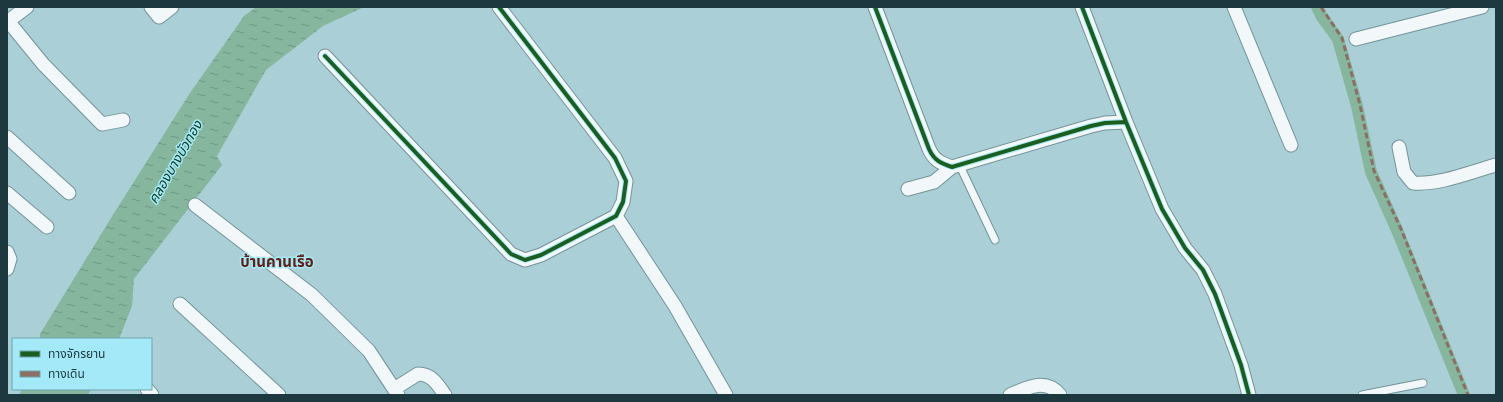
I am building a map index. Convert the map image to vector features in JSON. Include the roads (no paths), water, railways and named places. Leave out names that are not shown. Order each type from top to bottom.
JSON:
[{"type":"street","points":[[27,7],[7,22],[43,64],[102,124],[123,120]]},
{"type":"street","points":[[151,7],[159,16],[172,7]]},
{"type":"street","points":[[325,56],[511,254],[525,260],[541,255],[616,216],[623,202],[626,181],[615,158],[499,7]]},
{"type":"street","points":[[875,7],[933,157],[940,164],[956,166]]},
{"type":"street","points":[[1234,7],[1290,144]]},
{"type":"street","points":[[1356,39],[1482,7]]},
{"type":"street","points":[[1086,8],[1126,122],[1162,209],[1185,248],[1203,270],[1215,294],[1249,395]]},
{"type":"street","points":[[908,189],[934,182],[956,166],[1091,126],[1105,123],[1126,122]]},
{"type":"street","points":[[7,137],[69,193]]},
{"type":"street","points":[[1399,147],[1404,172],[1413,183],[1423,184],[1496,165]]},
{"type":"street","points":[[7,193],[48,227]]},
{"type":"street","points":[[195,205],[312,295],[368,351],[396,392],[418,374],[423,374],[429,375],[445,395]]},
{"type":"street","points":[[616,216],[675,306],[726,395]]},
{"type":"street","points":[[7,252],[10,259],[7,269]]},
{"type":"street","points":[[180,304],[279,395]]},
{"type":"street","points":[[1010,395],[1027,388],[1044,384],[1054,388],[1060,395]]},
{"type":"lane","points":[[956,166],[996,240]]},
{"type":"lane","points":[[1362,395],[1423,383]]},
{"type":"water","name":"คลองบางบัวทอง","points":[[256,7],[364,7],[323,26],[266,70],[217,156],[222,165],[134,279],[132,306],[119,338],[40,338],[40,334],[111,218],[190,93],[244,16]]},
{"type":"water","points":[[22,390],[90,390],[88,395],[19,395]]},
{"type":"waterway","points":[[1317,7],[1322,17],[1338,39],[1357,106],[1371,172],[1397,230],[1464,395]]},
{"type":"district","name":"บ้านคานเรือ","points":[[277,262]]}]
